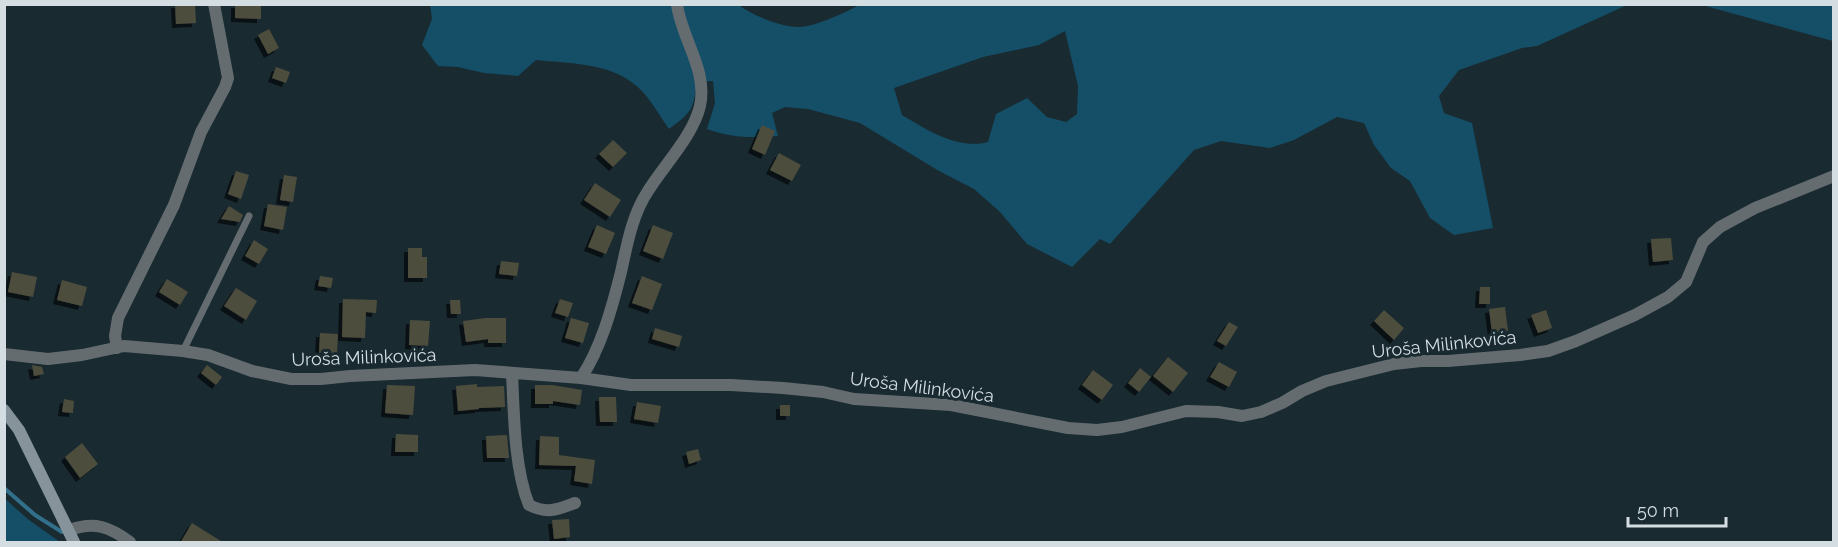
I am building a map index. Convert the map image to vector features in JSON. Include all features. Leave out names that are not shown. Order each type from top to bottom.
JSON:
[{"type":"street","points":[[117,348],[115,336],[118,318],[174,205],[201,132],[228,78],[214,4]]},
{"type":"street","points":[[581,378],[591,362],[603,329],[635,216],[647,192],[690,130],[700,106],[698,70],[677,4]]},
{"type":"street","name":"Uroša Milinkovića","points":[[4,354],[48,359],[124,346],[208,355],[252,371],[291,379],[475,370],[581,378],[631,385],[731,385],[783,388],[823,392],[854,399],[951,405],[1056,426],[1097,430],[1122,427],[1186,411],[1218,412],[1242,416],[1261,412],[1326,381],[1373,368],[1421,361],[1520,355],[1548,351],[1576,341],[1635,315],[1668,297],[1686,282],[1703,242],[1720,228],[1755,208],[1833,176]]},
{"type":"street","points":[[512,373],[520,469],[529,505],[539,510],[555,511],[575,503]]},
{"type":"street","points":[[4,410],[19,430],[70,530],[74,543]]},
{"type":"street","points":[[70,530],[85,525],[103,527],[118,533],[130,543]]},
{"type":"lane","points":[[183,351],[249,216]]},
{"type":"shaded area","points":[[430,4],[739,5],[768,20],[793,27],[822,22],[861,4],[1627,5],[1537,46],[1522,48],[1459,70],[1439,96],[1444,113],[1472,123],[1493,228],[1454,235],[1430,218],[1410,181],[1391,168],[1374,145],[1364,123],[1337,117],[1294,140],[1270,148],[1221,141],[1194,150],[1110,244],[1100,239],[1072,267],[1027,244],[1000,212],[974,189],[939,171],[860,123],[808,109],[785,107],[772,113],[778,136],[742,137],[716,132],[707,129],[715,103],[713,81],[697,82],[690,110],[669,129],[653,104],[631,82],[619,74],[592,66],[536,60],[518,76],[438,66],[422,45],[432,19]],"holes":[[[1065,31],[1078,86],[1077,114],[1066,122],[1047,117],[1027,98],[996,114],[988,142],[977,144],[943,137],[902,115],[894,88],[983,57],[1039,45]]]},
{"type":"shaded area","points":[[1702,5],[1833,5],[1833,41]]},
{"type":"shaded area","points":[[4,498],[29,520],[60,542],[5,542]]},
{"type":"building","points":[[175,4],[195,4],[196,23],[176,24]]},
{"type":"building","points":[[235,4],[261,4],[261,19],[235,18]]},
{"type":"building","points":[[269,29],[279,48],[268,54],[258,35]]},
{"type":"building","points":[[276,67],[290,72],[286,83],[272,78]]},
{"type":"building","points":[[762,125],[775,131],[765,155],[752,149]]},
{"type":"building","points":[[613,140],[627,153],[613,167],[599,154]]},
{"type":"building","points":[[779,153],[801,165],[792,181],[770,170]]},
{"type":"building","points":[[236,171],[249,175],[241,199],[228,194]]},
{"type":"building","points":[[284,175],[297,177],[293,202],[280,200]]},
{"type":"building","points":[[595,183],[621,200],[610,217],[584,200]]},
{"type":"building","points":[[268,204],[287,207],[283,230],[264,226]]},
{"type":"building","points":[[229,206],[243,215],[240,222],[221,219]]},
{"type":"building","points":[[597,225],[615,233],[606,254],[588,247]]},
{"type":"building","points":[[653,225],[673,233],[663,259],[643,251]]},
{"type":"building","points":[[1671,238],[1673,260],[1653,262],[1651,239]]},
{"type":"building","points":[[254,240],[268,249],[259,264],[245,256]]},
{"type":"building","points":[[408,248],[422,248],[422,257],[427,257],[427,278],[408,278]]},
{"type":"building","points":[[501,261],[519,263],[517,276],[499,274]]},
{"type":"building","points":[[12,272],[37,277],[33,297],[8,292]]},
{"type":"building","points":[[320,276],[333,278],[331,288],[318,286]]},
{"type":"building","points":[[642,276],[662,284],[652,310],[632,303]]},
{"type":"building","points":[[167,279],[188,292],[180,305],[159,292]]},
{"type":"building","points":[[62,280],[87,287],[82,306],[57,300]]},
{"type":"building","points":[[1480,287],[1490,287],[1490,304],[1479,304]]},
{"type":"building","points":[[236,288],[257,301],[246,320],[224,306]]},
{"type":"building","points":[[343,299],[377,300],[376,313],[366,312],[365,338],[342,337]]},
{"type":"building","points":[[560,299],[573,303],[568,317],[555,313]]},
{"type":"building","points":[[450,300],[460,300],[461,314],[451,314]]},
{"type":"building","points":[[1505,307],[1508,331],[1492,333],[1489,309]]},
{"type":"building","points":[[1384,310],[1404,328],[1394,340],[1374,321]]},
{"type":"building","points":[[1546,310],[1552,328],[1538,333],[1531,315]]},
{"type":"building","points":[[506,318],[506,343],[488,343],[488,339],[466,342],[463,321]]},
{"type":"building","points":[[571,318],[589,323],[583,343],[565,338]]},
{"type":"building","points":[[410,320],[430,321],[428,346],[409,345]]},
{"type":"building","points":[[1229,322],[1238,327],[1226,346],[1217,341]]},
{"type":"building","points":[[655,328],[682,336],[679,347],[652,339]]},
{"type":"building","points":[[320,333],[338,334],[337,353],[319,353]]},
{"type":"building","points":[[1168,357],[1188,373],[1173,392],[1153,376]]},
{"type":"building","points":[[1219,362],[1237,372],[1229,387],[1210,377]]},
{"type":"building","points":[[32,365],[42,367],[44,374],[34,376]]},
{"type":"building","points":[[207,365],[222,377],[216,385],[201,373]]},
{"type":"building","points":[[1140,368],[1151,377],[1139,392],[1128,383]]},
{"type":"building","points":[[1093,370],[1113,385],[1102,400],[1082,385]]},
{"type":"building","points":[[477,384],[477,387],[504,386],[505,407],[458,411],[456,386]]},
{"type":"building","points":[[387,385],[415,386],[413,415],[385,413]]},
{"type":"building","points":[[535,385],[582,390],[580,405],[553,401],[553,404],[535,404]]},
{"type":"building","points":[[599,397],[616,397],[617,422],[600,422]]},
{"type":"building","points":[[64,399],[74,401],[73,413],[62,412]]},
{"type":"building","points":[[637,402],[661,406],[658,423],[634,419]]},
{"type":"building","points":[[780,405],[790,405],[790,416],[780,416]]},
{"type":"building","points":[[396,434],[418,435],[418,452],[395,452]]},
{"type":"building","points":[[507,435],[509,458],[487,458],[486,436]]},
{"type":"building","points":[[540,436],[559,437],[559,455],[595,460],[592,484],[574,481],[576,466],[539,465]]},
{"type":"building","points":[[82,443],[98,464],[80,478],[65,457]]},
{"type":"building","points":[[698,449],[701,460],[689,464],[686,452]]},
{"type":"building","points":[[569,519],[570,537],[554,539],[552,520]]},
{"type":"building","points":[[192,523],[224,543],[180,543]]},
{"type":"waterway","points":[[4,488],[35,515],[62,532]]}]
